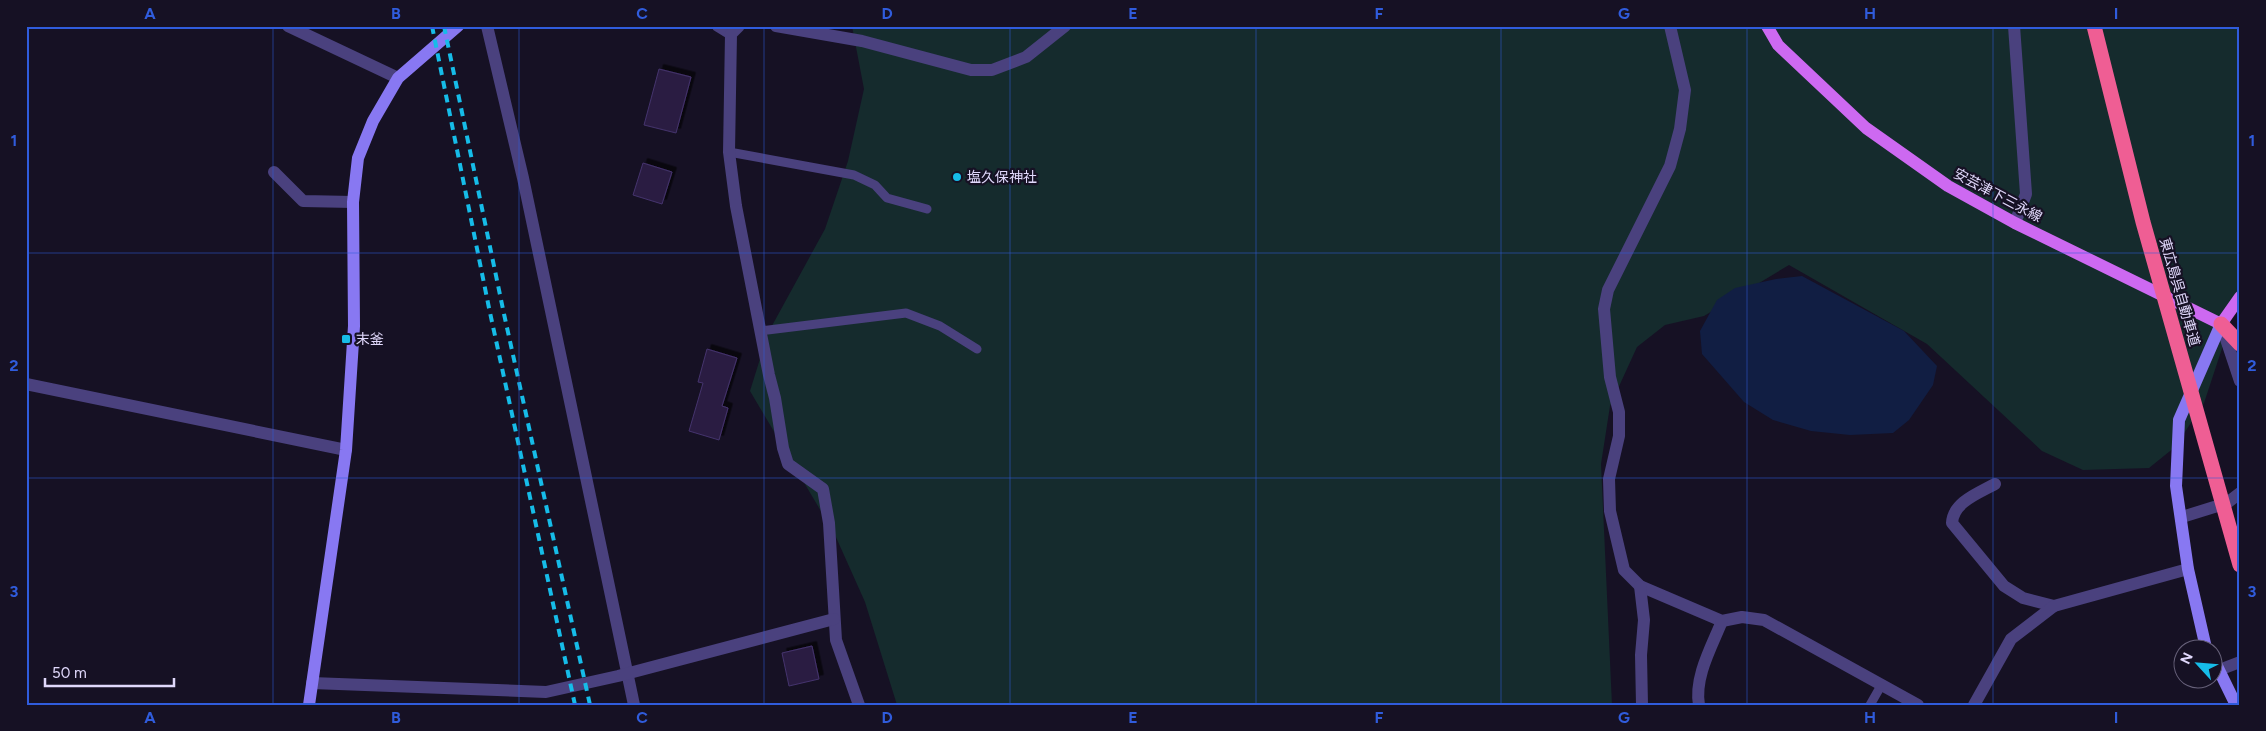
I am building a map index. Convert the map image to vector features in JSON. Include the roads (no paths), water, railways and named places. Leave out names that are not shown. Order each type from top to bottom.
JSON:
[{"type":"highway","name":"東広島呉自動車道","points":[[2094,26],[2143,222],[2240,564]]},
{"type":"highway","points":[[2221,324],[2240,329]]},
{"type":"highway","points":[[2221,324],[2240,344]]},
{"type":"main road","name":"安芸津下三永線","points":[[1767,26],[1778,45],[1866,128],[1948,186],[2015,222],[2221,324]]},
{"type":"main road","points":[[2221,324],[2240,297]]},
{"type":"street","points":[[288,26],[398,78]]},
{"type":"street","points":[[309,705],[346,450],[354,326],[353,202],[358,158],[373,120],[398,78],[458,26]]},
{"type":"street","points":[[488,26],[523,178],[623,675],[634,705]]},
{"type":"street","points":[[718,26],[735,30],[729,152],[736,206],[775,398],[783,448],[788,464],[823,489],[829,523],[836,640],[859,705]]},
{"type":"street","points":[[776,26],[862,41],[971,70],[992,70],[1026,57],[1065,26]]},
{"type":"street","points":[[1670,26],[1685,90],[1680,129],[1670,166],[1608,290],[1604,309],[1610,377],[1619,412],[1619,436],[1609,479],[1610,510],[1624,570],[1640,586],[1722,621],[1742,617],[1764,620],[1918,705]]},
{"type":"street","points":[[2014,26],[2026,194],[2015,222]]},
{"type":"street","points":[[274,172],[303,201],[353,202]]},
{"type":"street","points":[[2221,324],[2240,381]]},
{"type":"street","points":[[2204,638],[2188,569],[2182,517],[2176,486],[2179,420],[2221,324]]},
{"type":"street","points":[[26,384],[346,450]]},
{"type":"street","points":[[1995,484],[1958,506],[1953,514],[1952,522],[2004,586],[2023,598],[2054,606]]},
{"type":"street","points":[[2182,517],[2227,503],[2240,493]]},
{"type":"street","points":[[1974,705],[2011,639],[2054,606],[2188,569]]},
{"type":"street","points":[[1640,586],[1644,620],[1641,655],[1642,705]]},
{"type":"street","points":[[312,683],[546,692],[623,675],[834,619]]},
{"type":"street","points":[[1699,705],[1697,694],[1703,671],[1722,621]]},
{"type":"street","points":[[2224,664],[2240,662]]},
{"type":"street","points":[[2224,681],[2236,705]]},
{"type":"lane","points":[[729,152],[854,176],[875,185],[887,198],[927,209]]},
{"type":"lane","points":[[760,331],[906,313],[940,326],[977,349]]},
{"type":"lane","points":[[1870,705],[1882,684]]},
{"type":"water","points":[[1802,276],[1904,331],[1937,366],[1933,385],[1909,420],[1893,433],[1850,435],[1811,431],[1773,420],[1744,402],[1702,354],[1700,331],[1717,300],[1735,288],[1776,279]]},
{"type":"railway","points":[[432,26],[489,308],[575,705]]},
{"type":"railway","points":[[444,26],[504,314],[590,705]]},
{"type":"place","name":"塩久保神社","points":[[957,177]]},
{"type":"place","name":"末釜","points":[[346,339]]}]
